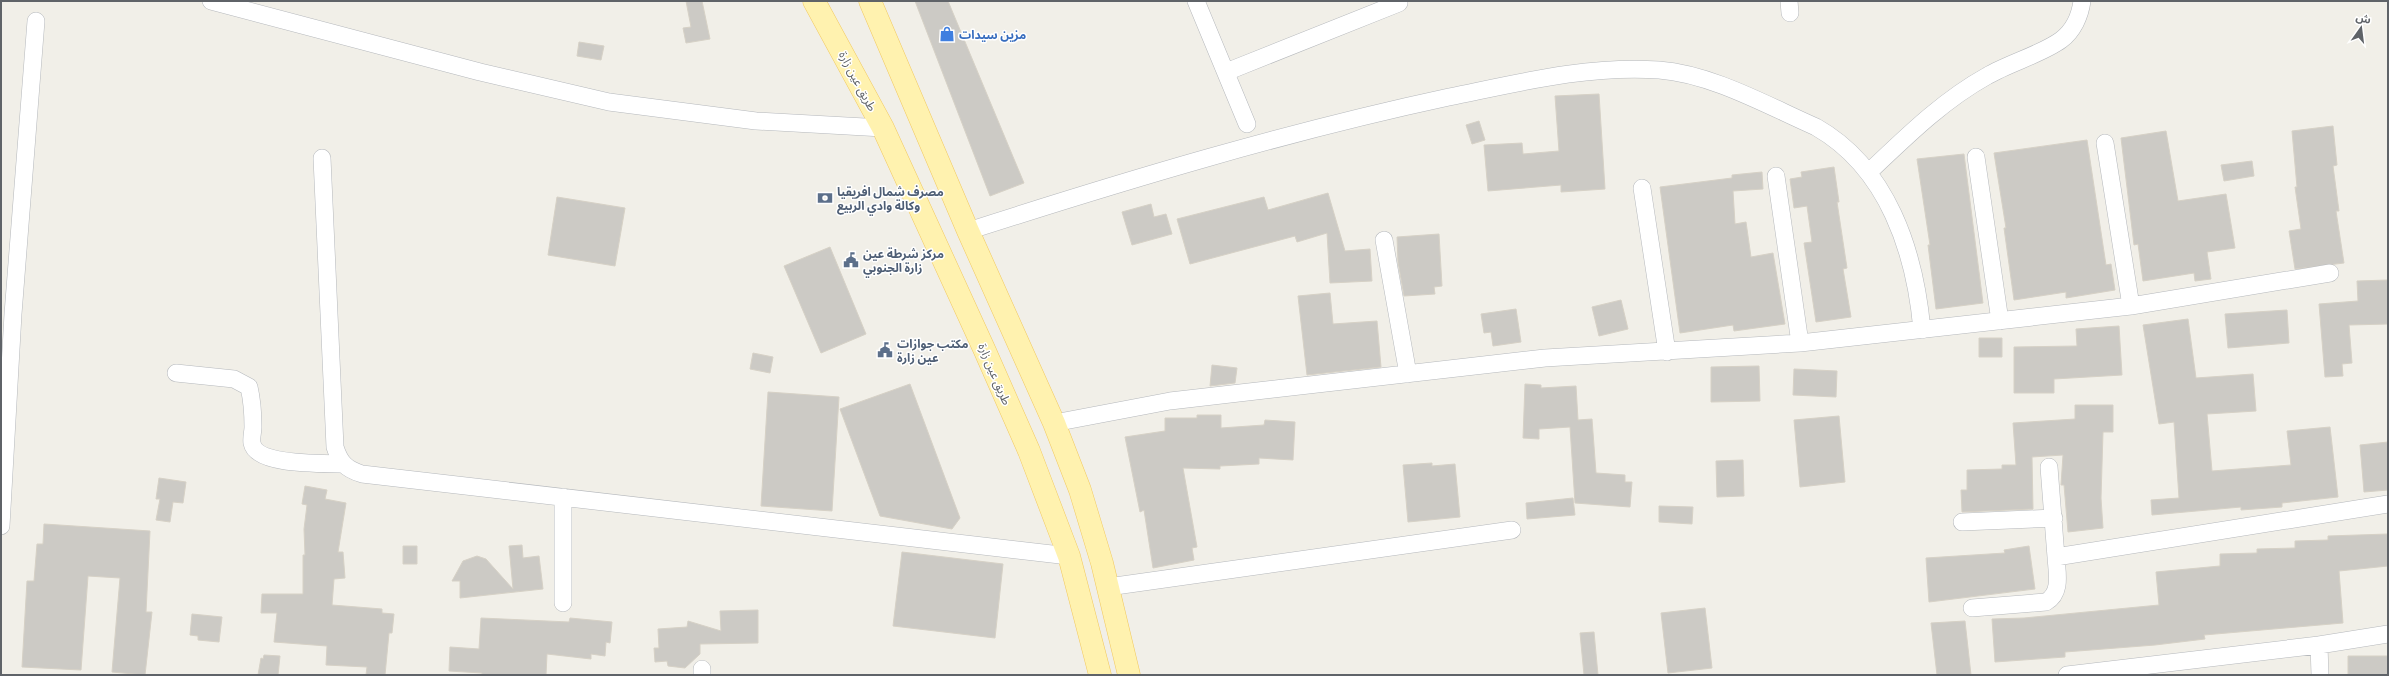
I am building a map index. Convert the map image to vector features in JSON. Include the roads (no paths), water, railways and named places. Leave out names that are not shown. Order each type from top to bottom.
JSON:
[{"type":"main road","name":"طريق عين زارة","points":[[814,1],[883,128],[986,351],[1029,451],[1069,556],[1100,675]]},
{"type":"main road","points":[[870,1],[968,231],[1054,423],[1080,490],[1108,587],[1129,675]]},
{"type":"street","points":[[211,1],[472,70],[609,102],[756,121],[883,128]]},
{"type":"street","points":[[1196,1],[1248,124]]},
{"type":"street","points":[[1869,172],[1922,123],[1965,89],[2008,64],[2062,40],[2075,24],[2082,1]]},
{"type":"street","points":[[1226,72],[1399,3]]},
{"type":"street","points":[[1,526],[13,306],[36,21]]},
{"type":"street","points":[[968,231],[1188,162],[1326,126],[1495,88],[1572,73],[1611,69],[1660,70],[1703,79],[1821,130],[1845,146],[1869,172],[1896,223],[1907,249],[1920,302],[1922,330]]},
{"type":"street","points":[[2105,143],[2131,306]]},
{"type":"street","points":[[1976,157],[2000,321]]},
{"type":"street","points":[[322,158],[335,446],[339,460],[348,469],[362,474],[1069,556]]},
{"type":"street","points":[[1776,176],[1800,343]]},
{"type":"street","points":[[1642,188],[1667,352]]},
{"type":"street","points":[[1384,240],[1408,374]]},
{"type":"street","points":[[1054,423],[1170,401],[1545,358],[1800,343],[2131,306],[2330,273]]},
{"type":"street","points":[[176,373],[234,379],[249,387],[252,400],[252,442],[255,451],[262,456],[306,463],[344,464]]},
{"type":"street","points":[[1972,608],[2046,602],[2053,598],[2057,589],[2054,518],[2049,467]]},
{"type":"street","points":[[563,497],[563,603]]},
{"type":"street","points":[[2056,557],[2388,504]]},
{"type":"street","points":[[1962,522],[2054,518]]},
{"type":"street","points":[[1108,587],[1512,530]]},
{"type":"street","points":[[2067,675],[2140,671],[2388,634]]},
{"type":"street","points":[[2319,645],[2320,675]]},
{"type":"place","name":"مزين سيدات","points":[[947,34]]},
{"type":"place","name":"مصرف شمال افريقيا وكالة وادي الربيع","points":[[825,198]]},
{"type":"place","name":"مركز شرطة عين زارة الجنوبي","points":[[851,260]]},
{"type":"place","name":"مكتب جوازات عين زارة","points":[[885,350]]}]
